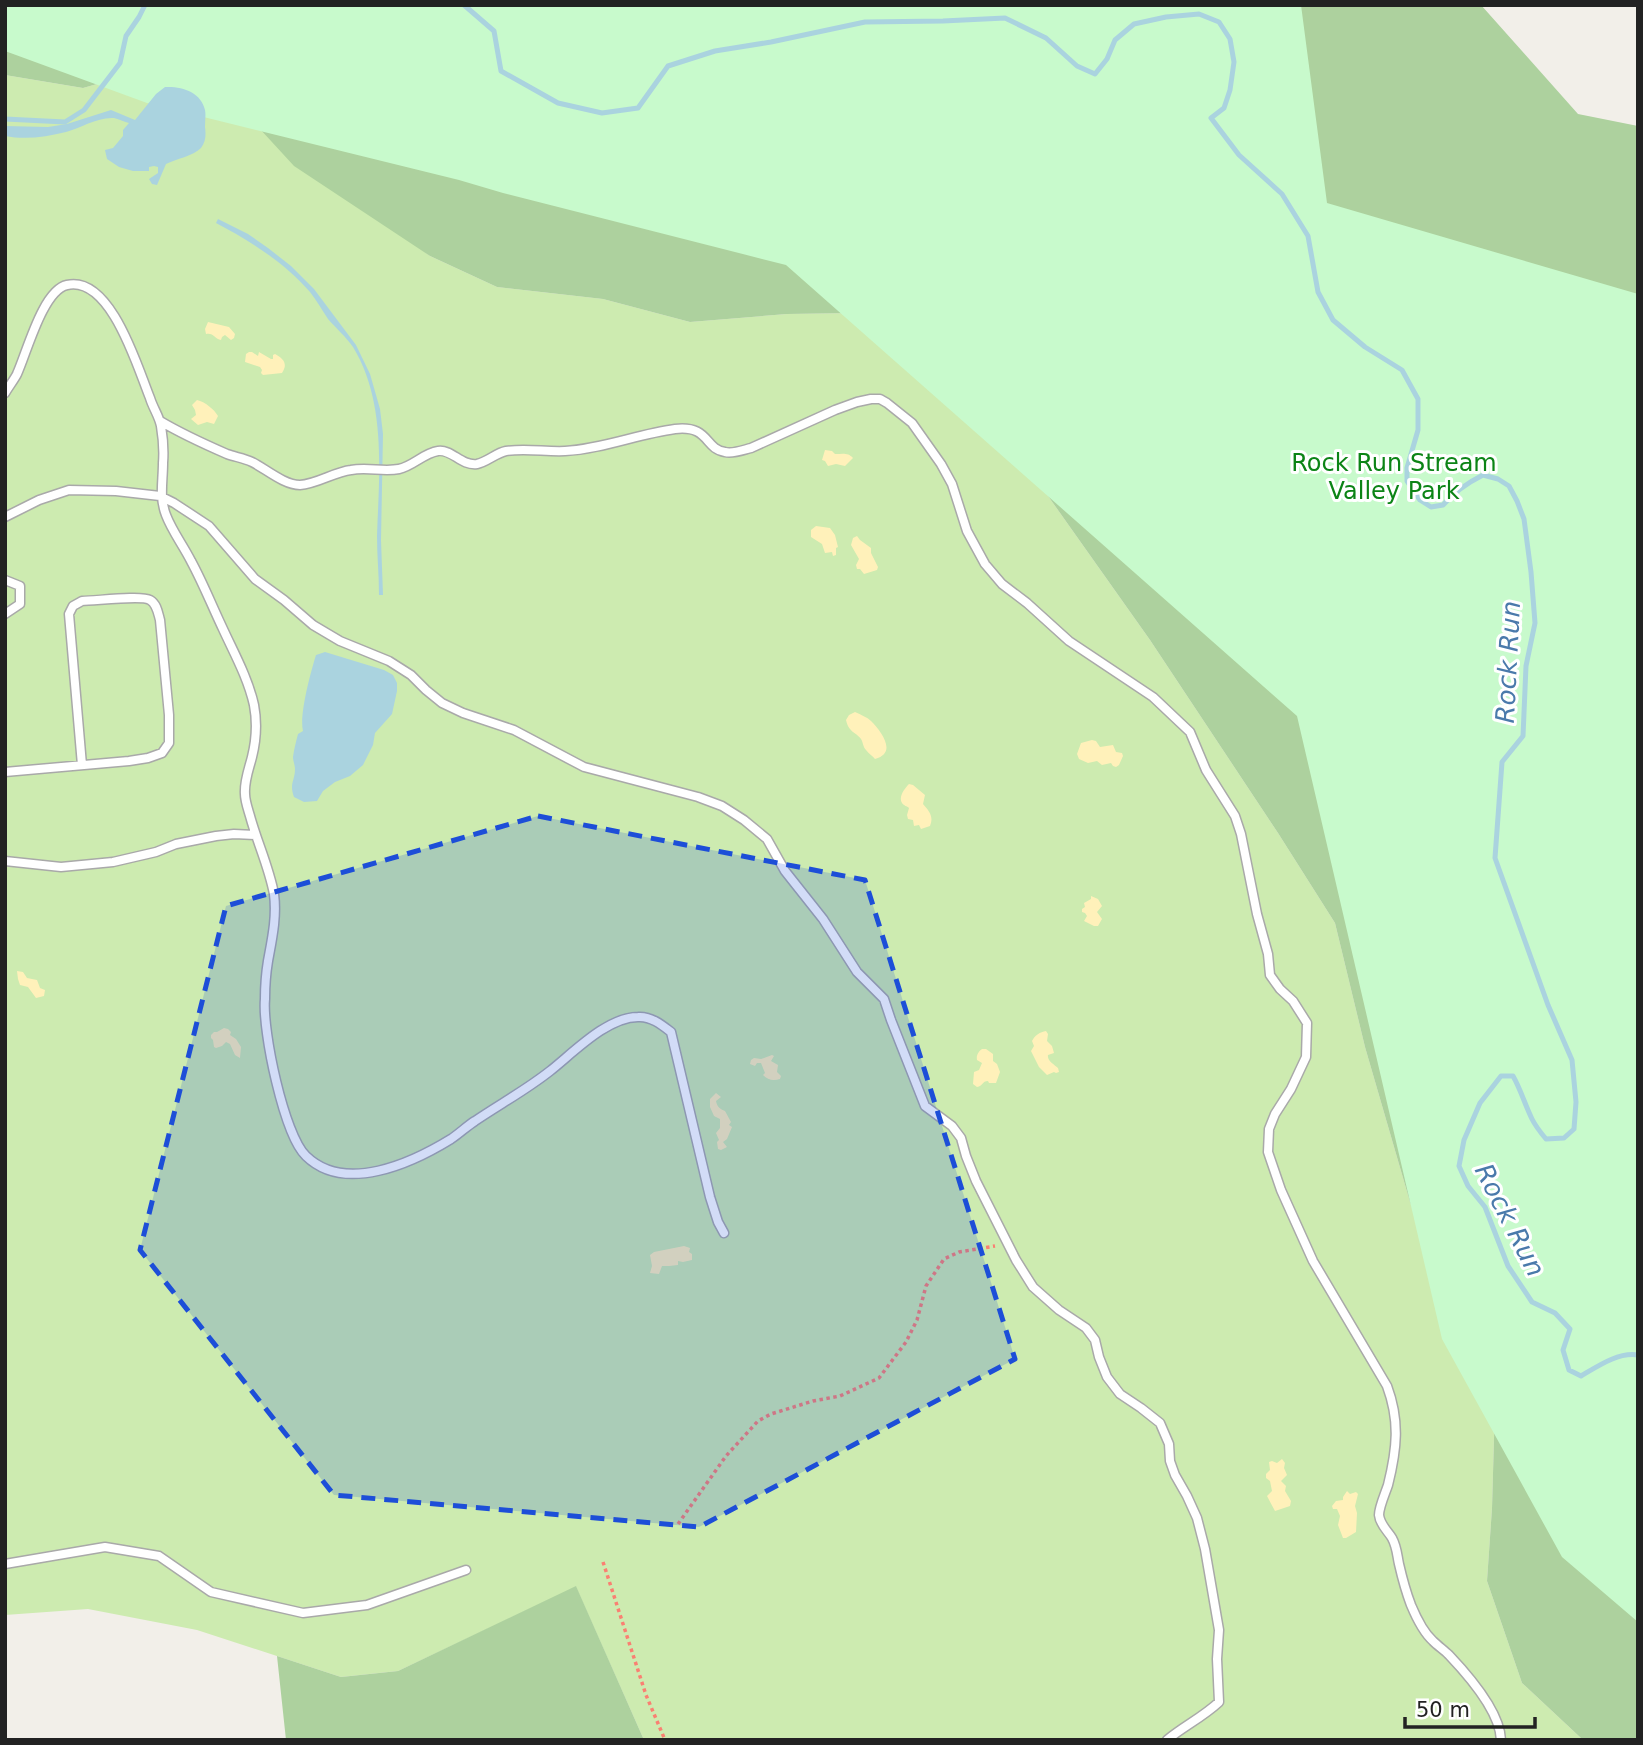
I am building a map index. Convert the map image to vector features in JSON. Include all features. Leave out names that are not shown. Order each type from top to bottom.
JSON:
[{"type":"lane","points":[[5,393],[16,377],[48,300],[57,289],[69,284],[87,287],[101,298],[120,325],[160,421],[164,461],[160,496],[164,511],[246,678],[255,708],[253,752],[246,777],[245,796],[274,897],[275,927],[264,1004],[270,1051],[288,1124],[303,1154],[326,1171],[361,1174],[391,1168],[423,1155],[530,1086],[575,1049],[617,1021],[640,1016],[658,1022],[671,1032],[710,1197],[724,1233]]},
{"type":"lane","points":[[160,421],[195,440],[249,460],[299,485],[352,469],[399,469],[412,465],[435,451],[446,451],[466,463],[477,464],[503,452],[590,448],[677,429],[693,429],[702,433],[717,449],[727,453],[738,452],[846,406],[871,399],[880,399],[912,423],[952,484],[967,531],[985,564],[1002,584],[1069,641],[1153,697],[1190,732],[1206,770],[1236,816],[1268,954],[1270,975],[1293,1001],[1307,1023],[1306,1057],[1272,1122],[1268,1152],[1281,1190],[1313,1261],[1387,1385],[1394,1405],[1396,1421],[1393,1462],[1379,1513],[1381,1522],[1397,1549],[1406,1592],[1420,1624],[1432,1640],[1462,1669],[1486,1700],[1501,1731],[1501,1740]]},
{"type":"lane","points":[[5,517],[39,500],[69,490],[160,496],[209,526],[255,579],[313,625],[340,641],[389,661],[411,675],[442,703],[514,730],[584,767],[698,797],[722,806],[767,839],[785,871],[823,919],[857,972],[884,999],[925,1105],[952,1126],[961,1138],[976,1181],[1004,1238],[1033,1287],[1059,1310],[1086,1328],[1095,1340],[1107,1377],[1120,1394],[1160,1423],[1169,1444],[1170,1461],[1175,1475],[1197,1518],[1219,1630],[1219,1702],[1209,1712],[1188,1723],[1167,1740]]},
{"type":"lane","points":[[5,580],[20,586],[20,604],[5,614]]},
{"type":"lane","points":[[5,772],[129,761],[162,753],[169,743],[169,715],[160,620],[153,601],[143,598],[82,601],[73,606],[69,614],[82,765]]},
{"type":"lane","points":[[5,861],[61,867],[102,864],[216,836],[255,835]]},
{"type":"lane","points":[[5,1564],[105,1547],[159,1556],[211,1592],[303,1613],[367,1605],[466,1570]]},
{"type":"path","points":[[678,1524],[726,1456],[758,1421],[771,1414],[839,1395],[879,1378],[906,1342],[917,1320],[926,1286],[944,1259],[959,1252],[998,1245],[1004,1238]]},
{"type":"path","points":[[603,1562],[646,1695],[666,1740]]},
{"type":"highlighted area","points":[[538,816],[865,880],[1015,1359],[699,1527],[334,1495],[140,1250],[226,906]]},
{"type":"green space","name":"Rock Run Stream Valley Park","points":[[5,5],[1481,5],[1578,114],[1638,126],[1638,1739],[1582,1739],[1522,1683],[1487,1581],[1495,1403],[1410,1202],[1365,1047],[1335,923],[1150,640],[985,407],[856,313],[787,314],[690,322],[603,299],[497,287],[430,256],[294,166],[237,104],[174,62],[83,88],[5,75]]},
{"type":"green space","name":"Rock Run Stream Valley Park","points":[[5,5],[1301,5],[1327,203],[1638,294],[1638,1622],[1562,1557],[1442,1339],[1297,716],[786,265],[147,103],[5,51]]},
{"type":"green space","points":[[174,62],[430,256],[497,287],[603,299],[690,322],[787,314],[856,313],[985,407],[1150,640],[1335,923],[1365,1047],[1410,1202],[1495,1403],[1487,1581],[1522,1683],[1582,1739],[1638,1740],[644,1740],[576,1587],[398,1671],[341,1677],[197,1630],[88,1609],[5,1615],[5,75],[83,88]]},
{"type":"green space","points":[[576,1586],[644,1740],[286,1740],[277,1656],[341,1677],[398,1671]]},
{"type":"sand","points":[[208,322],[229,327],[235,334],[234,338],[231,340],[225,335],[221,340],[206,334]]},
{"type":"sand","points":[[249,352],[258,356],[259,352],[271,359],[275,354],[283,360],[284,370],[282,373],[263,375],[260,367],[245,362]]},
{"type":"sand","points":[[197,400],[216,413],[218,416],[214,424],[207,422],[198,425],[191,419],[196,415],[192,405]]},
{"type":"sand","points":[[825,450],[835,454],[847,454],[853,458],[845,466],[828,466],[822,460]]},
{"type":"sand","points":[[816,526],[830,528],[835,535],[838,547],[836,555],[833,556],[832,552],[825,553],[822,544],[811,537],[811,530]]},
{"type":"sand","points":[[857,536],[871,548],[877,570],[864,574],[857,569],[859,559],[851,545],[853,538]]},
{"type":"sand","points":[[855,712],[875,725],[883,736],[886,747],[882,756],[875,759],[849,727],[846,720]]},
{"type":"sand","points":[[1092,740],[1100,747],[1113,745],[1116,752],[1122,753],[1119,765],[1102,765],[1097,761],[1088,763],[1079,759],[1077,754],[1081,743]]},
{"type":"sand","points":[[909,784],[925,795],[923,804],[931,816],[930,826],[921,829],[919,825],[914,826],[913,820],[908,819],[909,808],[903,804],[901,798]]},
{"type":"sand","points":[[1091,896],[1098,899],[1102,906],[1097,912],[1102,919],[1098,926],[1084,921],[1087,916],[1082,909]]},
{"type":"sand","points":[[17,971],[23,972],[27,978],[37,980],[40,988],[45,990],[44,996],[36,998],[28,987],[20,985]]},
{"type":"sand","points":[[224,1028],[231,1032],[230,1035],[241,1047],[240,1058],[226,1042],[222,1046],[214,1047],[211,1035]]},
{"type":"sand","points":[[1046,1031],[1047,1041],[1054,1053],[1048,1057],[1059,1072],[1047,1075],[1039,1067],[1031,1051],[1034,1046],[1033,1039]]},
{"type":"sand","points":[[982,1049],[993,1054],[993,1061],[1000,1072],[996,1083],[986,1081],[977,1087],[973,1084],[974,1072],[979,1070],[982,1063],[977,1058]]},
{"type":"sand","points":[[774,1056],[771,1061],[778,1065],[780,1079],[771,1080],[765,1077],[761,1063],[755,1066],[750,1064],[754,1058],[761,1059]]},
{"type":"sand","points":[[716,1093],[721,1097],[716,1101],[717,1105],[725,1111],[732,1127],[723,1142],[727,1147],[721,1150],[718,1149],[719,1140],[716,1133],[720,1128],[720,1119],[714,1116],[710,1107],[710,1099]]},
{"type":"sand","points":[[684,1246],[690,1248],[692,1260],[678,1261],[678,1265],[662,1266],[659,1274],[650,1273],[650,1255]]},
{"type":"sand","points":[[1282,1459],[1287,1475],[1281,1481],[1286,1486],[1285,1491],[1291,1501],[1290,1506],[1275,1511],[1267,1496],[1272,1491],[1266,1474],[1270,1470],[1269,1462],[1277,1463]]},
{"type":"sand","points":[[1347,1491],[1350,1494],[1358,1494],[1355,1506],[1356,1532],[1343,1538],[1338,1525],[1340,1516],[1332,1506],[1336,1501],[1343,1500]]},
{"type":"water","points":[[165,87],[190,91],[203,104],[205,140],[198,151],[166,164],[157,185],[152,184],[149,179],[158,173],[158,167],[149,167],[149,171],[133,171],[119,167],[107,159],[105,150],[113,148],[129,123],[116,118],[101,119],[43,137],[5,136],[5,126],[48,127],[111,110],[135,120]]},
{"type":"water","points":[[218,219],[268,248],[314,289],[356,345],[370,374],[380,409],[383,434],[383,595],[379,595],[377,543],[379,439],[371,391],[364,369],[353,347],[300,281],[266,253],[216,223]]},
{"type":"water","points":[[325,652],[384,670],[393,675],[397,691],[392,714],[375,733],[373,745],[363,765],[350,776],[323,791],[317,801],[304,802],[294,797],[293,757],[298,734],[303,731],[304,704],[316,655]]},
{"type":"waterway","name":"Rock Run","points":[[5,119],[65,122],[84,110],[120,63],[126,36],[145,5]]},
{"type":"waterway","name":"Rock Run","points":[[464,5],[494,31],[501,71],[558,103],[602,113],[638,108],[668,66],[715,51],[865,22],[1005,18],[1046,38],[1077,66],[1095,74],[1107,59],[1115,40],[1134,24],[1199,14],[1219,22],[1230,39],[1234,62],[1224,108],[1211,118],[1239,155],[1282,194],[1308,236],[1318,292],[1333,320],[1365,347],[1402,370],[1418,399],[1418,430],[1407,468],[1407,481],[1420,500],[1431,507],[1443,505],[1462,488],[1483,475],[1498,479],[1509,486],[1524,519],[1535,623],[1526,666],[1523,736],[1502,762],[1495,858],[1548,1005],[1572,1060],[1576,1102],[1574,1129],[1564,1138],[1546,1139],[1532,1119],[1513,1076],[1501,1076],[1480,1103],[1464,1140],[1459,1166],[1468,1186],[1485,1207],[1508,1266],[1532,1302],[1555,1313],[1570,1329],[1563,1350],[1569,1370],[1581,1376],[1616,1358],[1638,1355]]}]
